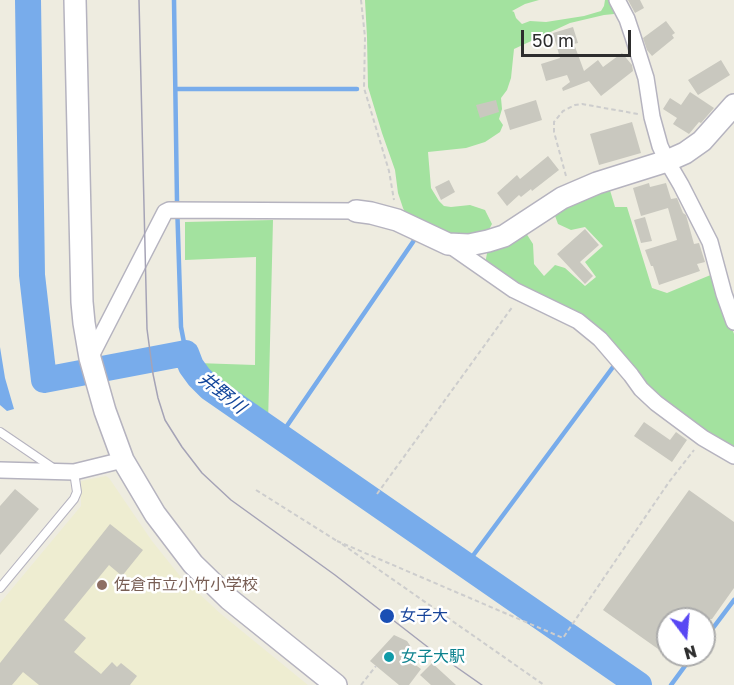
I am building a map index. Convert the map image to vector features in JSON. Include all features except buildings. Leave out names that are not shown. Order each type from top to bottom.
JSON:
[{"type":"street","points":[[75,0],[82,302],[90,358],[105,411],[123,460],[155,514],[193,564],[229,599],[336,685]]},
{"type":"street","points":[[617,0],[633,37],[646,78],[652,117],[660,146],[710,242],[734,322]]},
{"type":"street","points":[[448,244],[469,245],[504,236],[562,198],[597,183],[685,153],[702,141],[734,105]]},
{"type":"street","points":[[90,358],[165,212],[169,210],[371,213],[392,219],[448,244],[521,294],[578,321],[600,339],[641,389],[656,403],[703,438],[734,456]]},
{"type":"street","points":[[2,473],[66,472],[123,460]]},
{"type":"lane","points":[[0,432],[66,472],[77,492],[74,499],[0,588]]},
{"type":"path","points":[[361,0],[364,88],[390,171],[393,194],[392,219]]},
{"type":"path","points":[[566,178],[554,132],[554,122],[563,111],[574,105],[582,104],[652,117]]},
{"type":"path","points":[[377,494],[521,294]]},
{"type":"path","points":[[336,541],[563,638],[669,482],[703,438]]},
{"type":"path","points":[[256,490],[336,541],[544,685]]},
{"type":"path","points":[[361,685],[376,666]]},
{"type":"shaded area","name":"佐倉市立小竹小学校","points":[[106,476],[180,576],[221,614],[308,685],[0,685],[0,603],[81,506],[81,481]]},
{"type":"green space","points":[[365,0],[539,0],[512,11],[522,24],[530,21],[546,22],[584,16],[601,11],[605,0],[613,0],[617,9],[614,14],[570,23],[514,49],[511,78],[501,98],[502,109],[499,119],[503,125],[500,132],[485,142],[466,148],[428,152],[431,188],[439,201],[444,206],[470,205],[485,210],[492,224],[486,235],[455,236],[407,217],[398,193],[395,170],[368,87]]},
{"type":"green space","points":[[609,187],[615,207],[627,207],[652,288],[667,293],[713,274],[734,334],[734,450],[657,399],[633,369],[485,264],[488,248],[526,233],[533,244],[534,264],[544,276],[555,265],[565,268],[585,286],[596,277],[585,262],[603,246],[585,227],[571,230],[558,224],[554,213]]},
{"type":"green space","points":[[273,220],[268,424],[214,386],[202,373],[197,363],[255,365],[256,257],[185,260],[185,222]]},
{"type":"water","points":[[0,347],[5,378],[14,409],[7,411],[0,405]]},
{"type":"waterway","name":"井野川","points":[[28,0],[32,275],[44,380],[186,353],[191,366],[210,388],[639,685]]},
{"type":"waterway","points":[[174,0],[181,327],[186,353]]},
{"type":"waterway","points":[[176,89],[357,89]]},
{"type":"waterway","points":[[280,436],[415,239]]},
{"type":"waterway","points":[[466,565],[613,367]]},
{"type":"waterway","points":[[716,624],[734,600]]},
{"type":"waterway","points":[[671,685],[684,667]]},
{"type":"tram line","points":[[139,0],[147,329],[153,374],[165,420],[202,473],[231,500],[482,685]]},
{"type":"place","name":"佐倉市立小竹小学校","points":[[102,585]]},
{"type":"place","name":"女子大","points":[[387,616]]},
{"type":"place","name":"女子大駅","points":[[389,657]]}]
